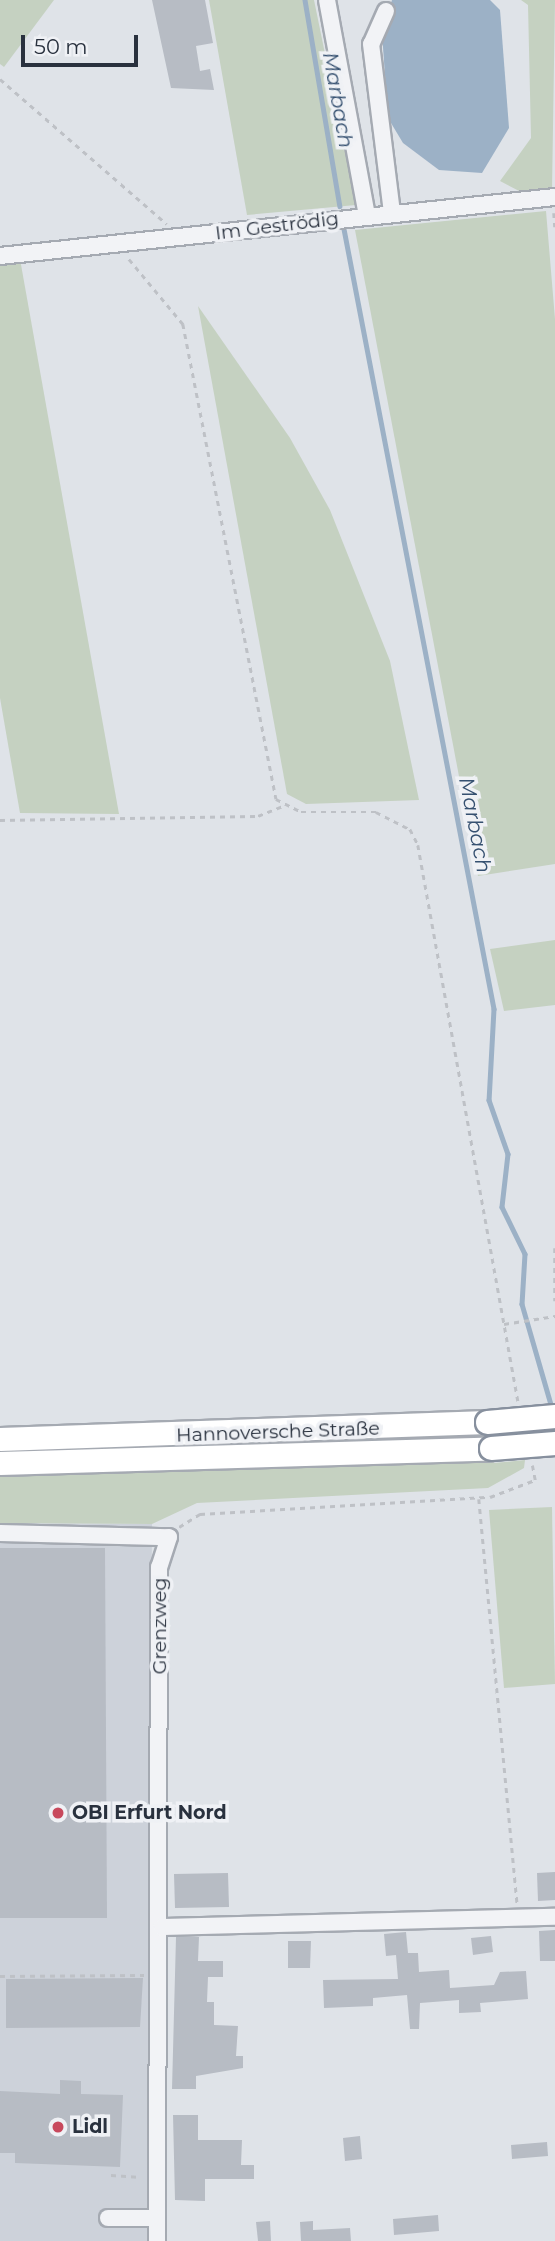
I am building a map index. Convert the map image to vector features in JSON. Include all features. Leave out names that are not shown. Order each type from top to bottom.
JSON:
[{"type":"highway","name":"Hannoversche Straße","points":[[0,1439],[487,1422],[555,1416]]},
{"type":"highway","name":"Hannoversche Straße","points":[[0,1463],[491,1448],[555,1443]]},
{"type":"street","points":[[327,0],[366,215]]},
{"type":"street","points":[[386,11],[372,44],[392,213]]},
{"type":"street","name":"Im Geströdig","points":[[0,256],[555,197]]},
{"type":"street","points":[[0,1533],[169,1537]]},
{"type":"street","name":"Grenzweg","points":[[157,2241],[162,1927],[159,1567],[169,1537]]},
{"type":"street","points":[[162,1927],[555,1917]]},
{"type":"street","points":[[108,2218],[157,2218]]},
{"type":"path","points":[[0,79],[182,237]]},
{"type":"path","points":[[118,245],[183,324],[271,783],[283,806]]},
{"type":"path","points":[[0,820],[258,816],[283,806],[376,812],[410,829],[418,845],[519,1405]]},
{"type":"path","points":[[555,1248],[555,1301]]},
{"type":"path","points":[[506,1324],[555,1316]]},
{"type":"path","points":[[169,1537],[200,1514],[479,1499],[535,1480],[531,1460]]},
{"type":"path","points":[[479,1499],[517,1917]]},
{"type":"path","points":[[0,1976],[161,1975]]},
{"type":"path","points":[[111,2175],[158,2178]]},
{"type":"shaded area","points":[[0,1523],[152,1524],[148,2241],[0,2241]]},
{"type":"green space","points":[[0,0],[54,0],[4,67],[0,64]]},
{"type":"green space","points":[[209,0],[314,0],[356,205],[247,215]]},
{"type":"green space","points":[[521,0],[555,0],[552,190],[523,193],[500,181],[531,138],[528,5]]},
{"type":"green space","points":[[546,211],[555,319],[555,864],[478,876],[355,230]]},
{"type":"green space","points":[[20,259],[119,814],[20,813],[0,698],[0,261]]},
{"type":"green space","points":[[198,306],[290,438],[330,510],[390,661],[419,800],[306,804],[287,794]]},
{"type":"green space","points":[[555,940],[555,1005],[504,1011],[490,949]]},
{"type":"green space","points":[[493,1458],[494,1463],[525,1460],[524,1468],[488,1488],[197,1503],[152,1524],[0,1523],[0,1473]]},
{"type":"green space","points":[[552,1507],[555,1684],[504,1688],[489,1510]]},
{"type":"water","points":[[392,0],[490,0],[500,10],[509,128],[482,173],[439,170],[403,143],[388,118],[382,33]]},
{"type":"building","points":[[152,0],[205,0],[213,43],[196,46],[200,71],[210,69],[214,90],[171,88]]},
{"type":"building","points":[[0,1548],[105,1548],[107,1918],[0,1918]]},
{"type":"building","points":[[555,1872],[555,1900],[538,1901],[537,1873]]},
{"type":"building","points":[[228,1873],[229,1907],[175,1908],[174,1874]]},
{"type":"building","points":[[555,1930],[555,1961],[540,1961],[539,1931]]},
{"type":"building","points":[[406,1932],[408,1953],[418,1953],[419,1972],[449,1970],[450,1988],[494,1985],[500,1972],[526,1971],[528,1999],[480,2003],[481,2012],[459,2013],[459,2000],[420,2003],[419,2029],[410,2029],[407,1995],[373,1998],[373,2006],[324,2008],[323,1980],[398,1979],[396,1955],[386,1956],[384,1934]]},
{"type":"building","points":[[491,1936],[493,1952],[473,1955],[471,1938]]},
{"type":"building","points":[[176,1937],[199,1937],[198,1961],[223,1961],[223,1977],[208,1977],[207,2002],[214,2002],[214,2025],[238,2026],[236,2056],[243,2056],[243,2068],[196,2076],[196,2089],[172,2089]]},
{"type":"building","points":[[288,1941],[311,1941],[310,1968],[288,1968]]},
{"type":"building","points":[[143,1978],[140,2027],[6,2028],[6,1979]]},
{"type":"building","points":[[60,2080],[81,2081],[81,2094],[123,2095],[120,2167],[15,2163],[15,2153],[0,2153],[0,2091],[60,2094]]},
{"type":"building","points":[[173,2115],[198,2115],[198,2140],[242,2140],[241,2165],[254,2165],[254,2179],[205,2179],[205,2201],[175,2200]]},
{"type":"building","points":[[360,2136],[362,2159],[345,2161],[343,2138]]},
{"type":"building","points":[[547,2142],[548,2156],[512,2159],[511,2145]]},
{"type":"building","points":[[438,2215],[439,2231],[394,2235],[393,2219]]},
{"type":"building","points":[[270,2221],[271,2241],[258,2241],[256,2222]]},
{"type":"building","points":[[313,2221],[313,2230],[350,2228],[351,2241],[301,2241],[300,2222]]},
{"type":"waterway","name":"Marbach","points":[[305,0],[340,206]]},
{"type":"waterway","name":"Marbach","points":[[344,229],[494,1009],[489,1100],[508,1154],[502,1207],[525,1254],[522,1304],[552,1408]]},
{"type":"place","name":"OBI Erfurt Nord","points":[[58,1813]]},
{"type":"place","name":"Lidl","points":[[58,2127]]}]
